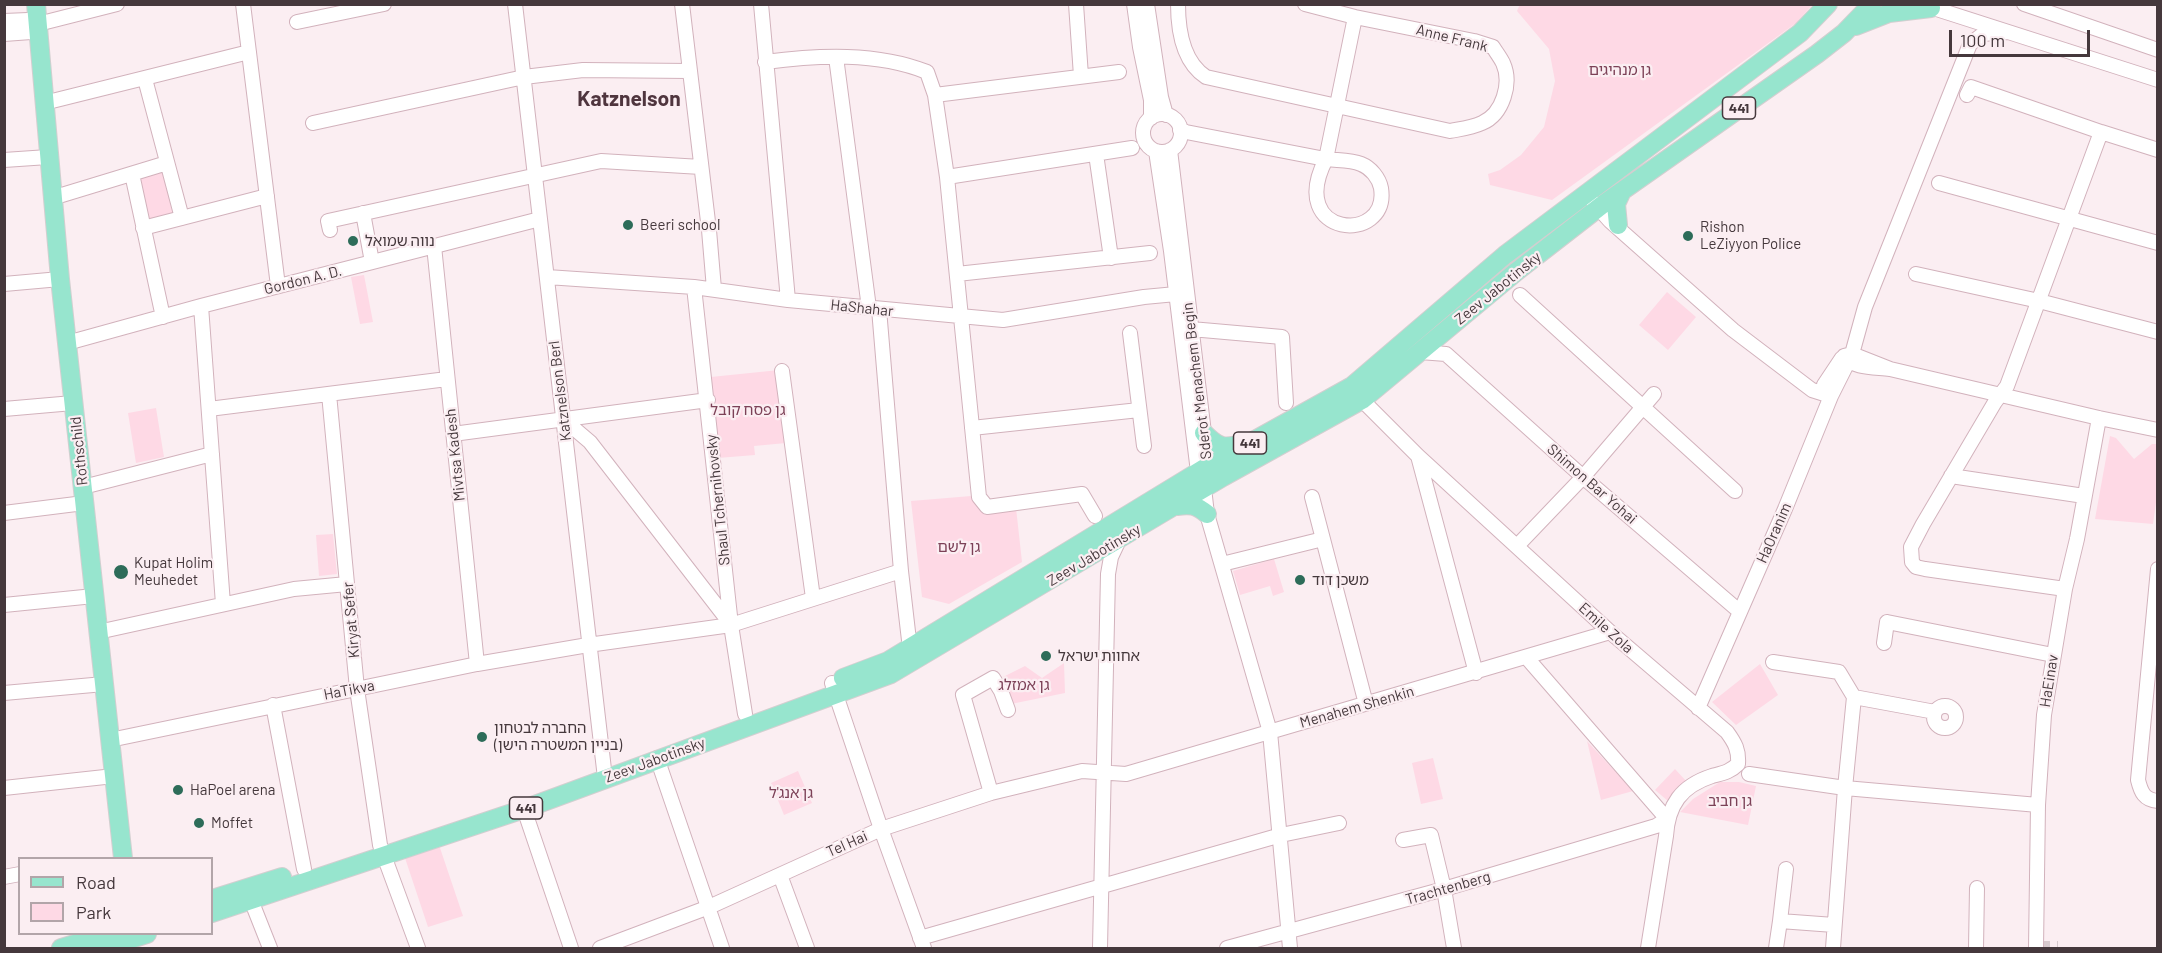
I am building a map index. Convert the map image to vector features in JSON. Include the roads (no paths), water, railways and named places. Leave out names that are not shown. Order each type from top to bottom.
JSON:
[{"type":"main road","name":"Zeev Jabotinsky","points":[[213,899],[304,869],[382,851],[524,809],[604,772],[745,714],[891,674],[1175,506],[1203,476],[1257,439],[1352,386],[1505,255],[1800,33],[1828,4]]},
{"type":"main road","name":"Zeev Jabotinsky","points":[[213,913],[513,801],[657,758],[834,688],[910,649],[1082,544],[1203,476],[1362,400],[1599,207],[1844,33],[1872,4]]},
{"type":"main road","points":[[1844,33],[1889,13],[1927,7]]},
{"type":"main road","name":"Rothschild","points":[[33,21],[44,103],[60,279],[110,740],[110,777],[119,857]]},
{"type":"main road","points":[[1620,227],[1616,204],[1622,190]]},
{"type":"main road","points":[[1204,433],[1215,444],[1228,447],[1257,439]]},
{"type":"main road","points":[[1175,506],[1191,504],[1198,506],[1208,514]]},
{"type":"main road","points":[[61,948],[101,935]]},
{"type":"main road","points":[[103,948],[136,939]]},
{"type":"street","points":[[4,21],[33,21],[117,4]]},
{"type":"street","points":[[243,4],[278,286]]},
{"type":"street","points":[[297,22],[384,4]]},
{"type":"street","name":"Katznelson Berl","points":[[515,4],[604,772]]},
{"type":"street","points":[[682,4],[714,289]]},
{"type":"street","points":[[761,4],[788,300]]},
{"type":"street","points":[[1074,77],[1080,61],[1076,4]]},
{"type":"street","points":[[1134,4],[1151,100],[1151,117],[1144,126],[1143,137],[1149,147],[1171,143],[1324,164],[1361,164],[1377,177],[1381,198],[1372,216],[1357,226],[1344,226],[1326,217],[1320,209],[1316,190],[1324,164],[1355,17],[1305,4]]},
{"type":"street","points":[[1147,4],[1161,97],[1166,115]]},
{"type":"street","points":[[1178,4],[1178,21],[1185,49],[1197,70],[1206,76],[1337,106]]},
{"type":"street","points":[[2024,4],[2157,50]]},
{"type":"street","points":[[1927,7],[2157,80]]},
{"type":"street","name":"Anne Frank","points":[[1337,106],[1450,131],[1484,123],[1495,114],[1503,101],[1507,80],[1503,63],[1493,46],[1474,40],[1355,17]]},
{"type":"street","points":[[4,34],[33,21]]},
{"type":"street","points":[[1848,357],[1859,332],[1863,313],[1970,44],[1983,34],[2008,32]]},
{"type":"street","points":[[763,38],[783,60]]},
{"type":"street","points":[[44,103],[249,52]]},
{"type":"street","points":[[765,62],[836,57],[876,59],[904,63],[927,72],[935,95],[947,177],[979,497],[987,507],[1082,494],[1095,516]]},
{"type":"street","points":[[836,57],[874,309],[910,649]]},
{"type":"street","points":[[313,123],[524,77],[583,70],[690,72]]},
{"type":"street","points":[[935,95],[1119,72]]},
{"type":"street","points":[[145,78],[182,218]]},
{"type":"street","points":[[1966,95],[1971,87],[2157,150]]},
{"type":"street","points":[[1151,117],[1166,115],[1175,120],[1171,143]]},
{"type":"street","points":[[2064,589],[1925,570],[1916,567],[1912,562],[1911,547],[1951,476],[2007,386],[2102,132]]},
{"type":"street","name":"Sderot Menachem Begin","points":[[1171,143],[1176,294],[1203,476]]},
{"type":"street","name":"Sderot Menachem Begin","points":[[1171,143],[1204,433],[1203,476]]},
{"type":"street","points":[[947,177],[1132,148]]},
{"type":"street","points":[[1096,154],[1111,258]]},
{"type":"street","points":[[4,160],[48,157]]},
{"type":"street","points":[[330,230],[328,221],[601,161],[701,167]]},
{"type":"street","points":[[52,198],[167,163]]},
{"type":"street","points":[[132,174],[163,317]]},
{"type":"street","points":[[1939,183],[2157,243]]},
{"type":"street","points":[[1587,192],[1620,227],[1733,330],[1798,379],[1827,391]]},
{"type":"street","points":[[143,228],[267,196]]},
{"type":"street","points":[[363,213],[372,262]]},
{"type":"street","name":"Gordon A. D.","points":[[67,344],[201,306],[540,219]]},
{"type":"street","name":"Mivtsa Kadesh","points":[[434,246],[477,664]]},
{"type":"street","points":[[957,274],[1150,253]]},
{"type":"street","points":[[1916,274],[2039,301],[2157,332]]},
{"type":"street","name":"HaShahar","points":[[547,277],[694,286],[788,300],[1003,320],[1176,294]]},
{"type":"street","points":[[4,285],[60,279]]},
{"type":"street","name":"Shaul Tchernihovsky","points":[[694,286],[731,625],[745,714]]},
{"type":"street","points":[[1520,295],[1736,491]]},
{"type":"street","points":[[201,306],[224,604]]},
{"type":"street","points":[[1848,357],[1856,322],[1863,313]]},
{"type":"street","points":[[1191,329],[1282,337],[1286,403]]},
{"type":"street","points":[[1420,352],[1446,354],[1446,330]]},
{"type":"street","points":[[1859,332],[1864,348],[1877,362]]},
{"type":"street","points":[[1130,333],[1144,446]]},
{"type":"street","name":"Shimon Bar Yohai","points":[[1446,354],[1583,477],[1740,611]]},
{"type":"street","points":[[1848,357],[1877,362],[1890,369]]},
{"type":"street","points":[[1848,357],[1890,369],[2157,430]]},
{"type":"street","name":"HaOranim","points":[[1698,708],[1785,509],[1827,391],[1848,357]]},
{"type":"street","points":[[782,371],[813,598]]},
{"type":"street","points":[[209,409],[447,380]]},
{"type":"street","name":"Kiryat Sefer","points":[[329,394],[357,689],[382,851],[418,948]]},
{"type":"street","points":[[1517,546],[1583,477],[1654,394]]},
{"type":"street","points":[[453,434],[708,400]]},
{"type":"street","name":"Emile Zola","points":[[1362,400],[1418,456],[1610,632],[1727,732],[1736,744],[1739,755],[1738,764],[1731,771],[1700,780],[1685,790],[1672,804],[1667,819]]},
{"type":"street","points":[[4,409],[74,403]]},
{"type":"street","points":[[972,428],[1139,410]]},
{"type":"street","name":"HaEinav","points":[[2036,948],[2038,805],[2044,715],[2064,589],[2077,539],[2099,418]]},
{"type":"street","points":[[563,419],[590,442],[731,625]]},
{"type":"street","points":[[566,444],[567,438],[571,437],[590,442]]},
{"type":"street","points":[[4,513],[83,495],[135,474],[212,454]]},
{"type":"street","points":[[1418,456],[1476,673]]},
{"type":"street","points":[[1203,476],[1208,514],[1270,732],[1290,948]]},
{"type":"street","points":[[1951,476],[2084,496]]},
{"type":"street","points":[[1430,501],[1445,490],[1455,490]]},
{"type":"street","points":[[1312,497],[1366,705]]},
{"type":"street","points":[[1222,564],[1323,539]]},
{"type":"street","points":[[1100,948],[1108,574],[1111,557],[1119,540]]},
{"type":"street","points":[[1082,544],[1090,545],[1099,552],[1108,574]]},
{"type":"street","points":[[2157,569],[2138,780],[2142,794],[2150,801],[2157,801]]},
{"type":"street","name":"HaTikva","points":[[110,740],[477,664],[588,645],[731,625],[901,571]]},
{"type":"street","points":[[98,632],[294,589],[347,584]]},
{"type":"street","points":[[4,605],[94,596]]},
{"type":"street","points":[[1884,643],[1887,622],[2053,655]]},
{"type":"street","points":[[908,623],[915,631],[924,635],[933,635]]},
{"type":"street","name":"Menahem Shenkin","points":[[1103,772],[1126,774],[1610,632]]},
{"type":"street","points":[[1527,658],[1667,819],[1648,948]]},
{"type":"street","points":[[1773,662],[1839,672],[1852,692],[1833,948]]},
{"type":"street","points":[[991,793],[963,695],[993,678],[1008,710]]},
{"type":"street","points":[[4,693],[104,684]]},
{"type":"street","points":[[834,688],[922,943],[1101,887],[1281,835],[1338,823]]},
{"type":"street","points":[[1852,692],[1935,712]]},
{"type":"street","points":[[273,705],[304,869]]},
{"type":"street","points":[[657,758],[722,948]]},
{"type":"street","name":"Tel Hai","points":[[600,948],[709,907],[881,829],[991,793],[1082,771],[1103,772]]},
{"type":"street","points":[[1749,774],[1845,788],[2038,805]]},
{"type":"street","points":[[4,788],[110,777]]},
{"type":"street","points":[[524,809],[571,948]]},
{"type":"street","name":"Trachtenberg","points":[[1227,948],[1444,890],[1656,826],[1667,819]]},
{"type":"street","points":[[1403,840],[1431,835],[1454,948]]},
{"type":"street","points":[[1776,948],[1786,869]]},
{"type":"street","points":[[780,875],[807,948]]},
{"type":"street","points":[[1976,948],[1977,888]]},
{"type":"street","points":[[251,900],[270,948]]},
{"type":"street","points":[[1780,921],[1834,925]]},
{"type":"tunnel","points":[[2036,948],[2058,948]]},
{"type":"place","name":"Beeri school","points":[[628,225]]},
{"type":"place","name":"Rishon LeZiyyon Police","points":[[1688,236]]},
{"type":"place","name":"נווה שמואל","points":[[353,241]]},
{"type":"place","name":"Kupat Holim Meuhedet","points":[[121,572]]},
{"type":"place","name":"משכן דוד","points":[[1300,580]]},
{"type":"place","name":"אחוות ישראל","points":[[1046,656]]},
{"type":"place","name":"החברה לבטחון (בניין המשטרה הישן)","points":[[482,737]]},
{"type":"place","name":"HaPoel arena","points":[[178,790]]},
{"type":"place","name":"Moffet","points":[[199,823]]},
{"type":"district","name":"Katznelson","points":[[629,99]]},
{"type":"park label","name":"גן מנהיגים","points":[[1620,70]]},
{"type":"park label","name":"גן פסח קובל","points":[[748,410]]},
{"type":"park label","name":"גן לשם","points":[[959,547]]},
{"type":"park label","name":"גן אמזלג","points":[[1024,685]]},
{"type":"park label","name":"גן אנג'ל","points":[[791,793]]},
{"type":"park label","name":"גן חביב","points":[[1730,801]]}]
